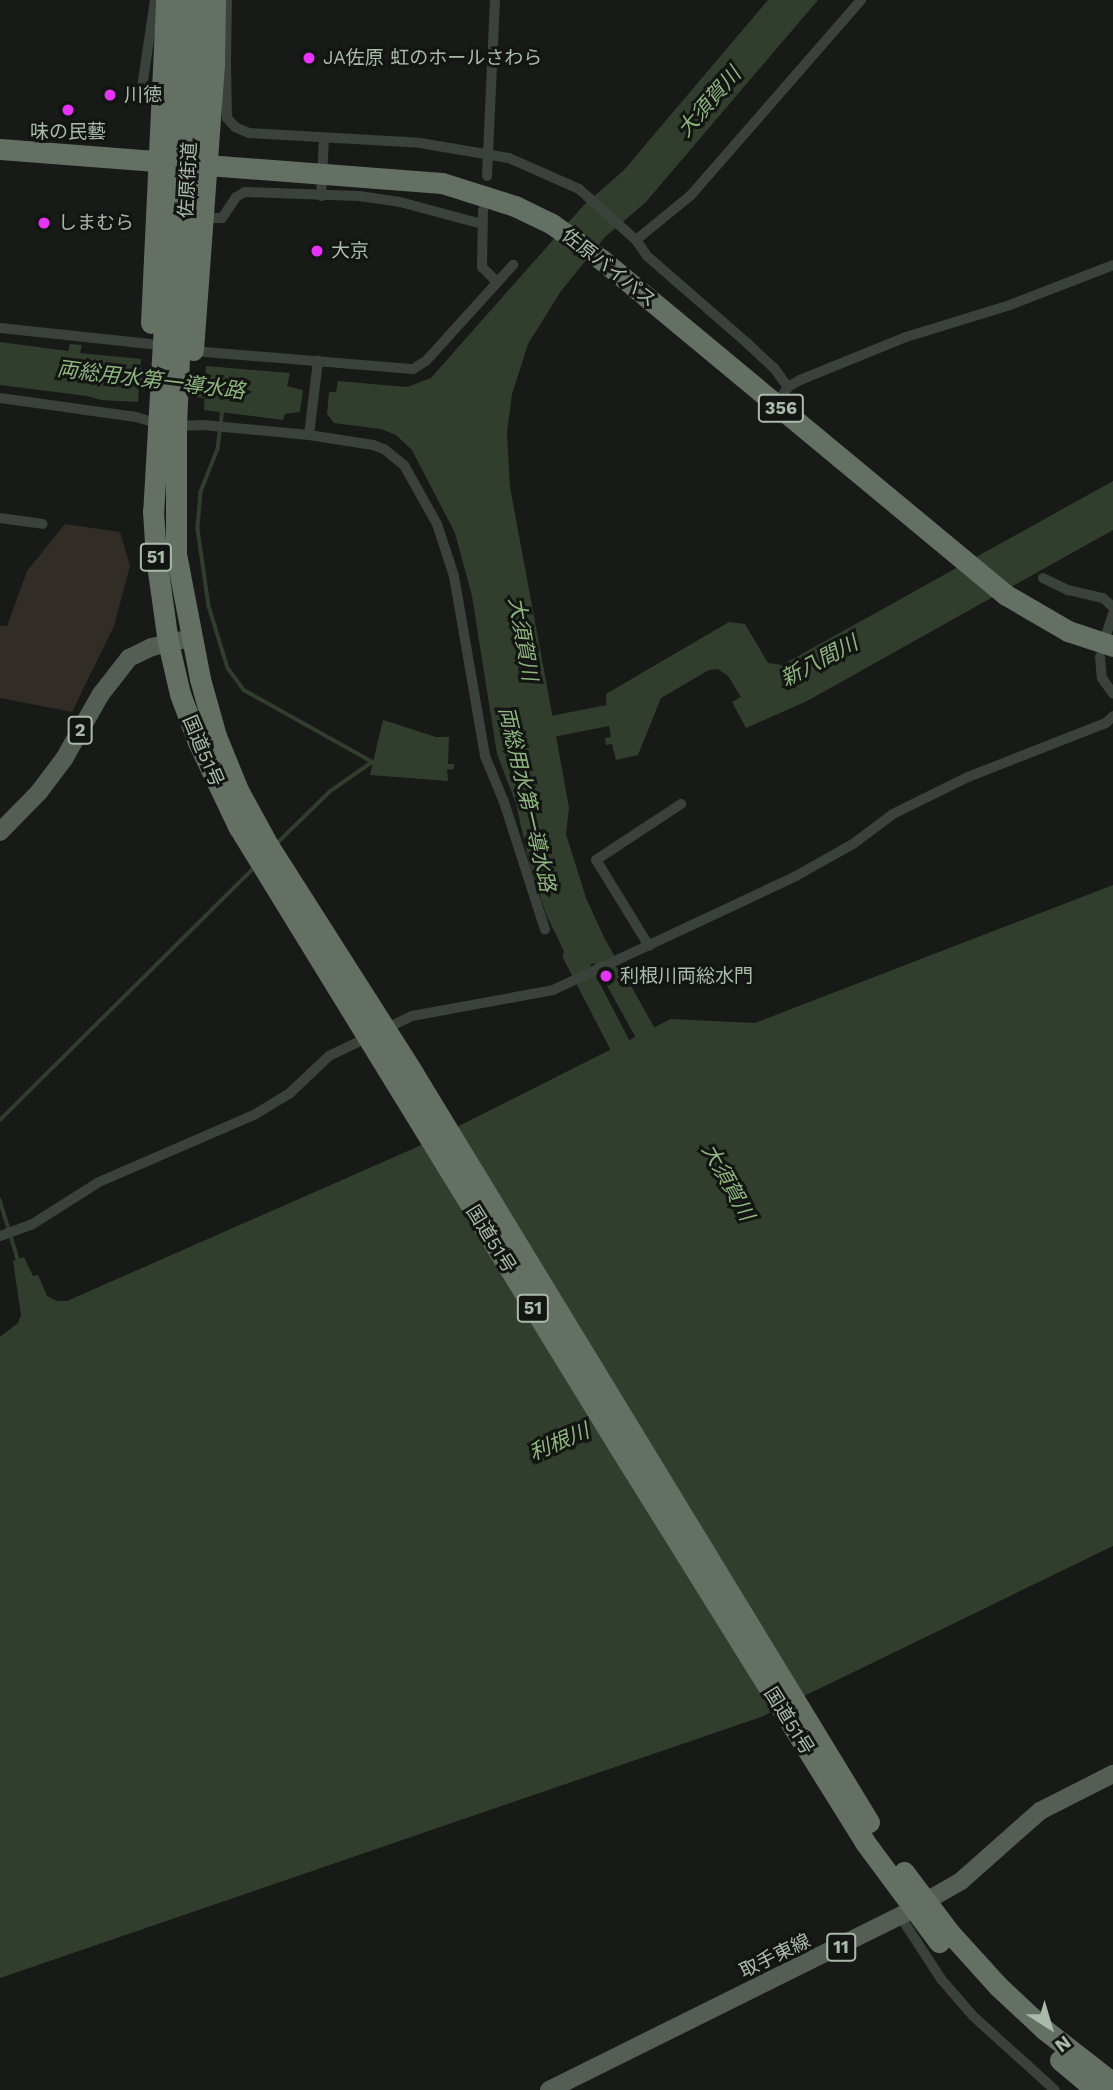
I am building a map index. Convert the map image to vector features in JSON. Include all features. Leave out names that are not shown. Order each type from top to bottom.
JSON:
[{"type":"highway","points":[[166,0],[157,160],[171,355],[168,420]]},
{"type":"highway","name":"佐原街道","points":[[182,0],[183,131]]},
{"type":"highway","name":"佐原街道","points":[[171,355],[183,131],[198,0]]},
{"type":"highway","points":[[168,420],[171,355],[204,218],[206,166],[220,63],[215,0]]},
{"type":"highway","name":"佐原バイパス","points":[[0,149],[455,185],[493,197],[552,224],[602,260],[1006,595],[1068,631],[1107,645]]},
{"type":"highway","name":"国道51号","points":[[168,420],[155,471],[156,557],[168,642],[180,694],[268,845],[449,1132],[876,1833],[919,1893],[980,1967],[1045,2030],[1113,2083]]},
{"type":"highway","name":"国道51号","points":[[168,420],[176,554],[207,739],[226,805],[864,1841],[909,1904],[963,1969],[1026,2032],[1096,2090]]},
{"type":"main road","name":"2","points":[[0,832],[39,792],[64,759],[117,671],[142,650],[191,638]]},
{"type":"main road","name":"取手東線","points":[[549,2090],[900,1916],[961,1881],[1040,1811],[1113,1774]]},
{"type":"street","points":[[155,0],[142,87],[148,96],[160,96]]},
{"type":"street","points":[[227,0],[220,63],[227,118],[235,127],[249,133],[420,144],[488,154],[540,169],[579,189],[633,237],[647,256],[747,343],[776,403],[845,360],[1010,305],[1113,265]]},
{"type":"street","points":[[487,176],[495,0]]},
{"type":"street","points":[[633,237],[691,195],[861,0]]},
{"type":"street","points":[[321,196],[324,139]]},
{"type":"street","points":[[204,218],[222,218],[236,198],[245,192],[359,196],[400,202],[482,224]]},
{"type":"street","points":[[483,210],[482,267],[496,282]]},
{"type":"street","points":[[0,328],[171,355],[318,361],[413,369],[426,361],[513,265]]},
{"type":"street","points":[[309,435],[318,361]]},
{"type":"street","points":[[0,398],[373,445],[404,465],[437,524],[454,576],[485,756],[504,802],[545,930]]},
{"type":"street","points":[[0,518],[43,524]]},
{"type":"street","points":[[1044,579],[1068,590],[1103,598],[1113,607]]},
{"type":"street","points":[[1113,613],[1102,678],[1113,694]]},
{"type":"street","points":[[0,1236],[31,1225],[99,1182],[254,1115],[290,1093],[330,1056],[412,1016],[537,994],[575,980],[796,876],[853,844],[893,814],[955,783],[1106,723],[1113,716]]},
{"type":"street","points":[[649,946],[596,860],[681,804]]},
{"type":"street","points":[[900,1916],[941,1979],[973,2016],[1055,2090]]},
{"type":"shaded area","points":[[65,524],[120,532],[130,566],[114,626],[72,712],[0,698],[0,626],[7,626],[27,571]]},
{"type":"water","points":[[768,0],[818,0],[645,203],[605,237],[561,291],[528,344],[512,394],[507,432],[510,487],[553,719],[557,719],[559,729],[555,730],[569,808],[566,834],[586,898],[612,955],[574,972],[546,914],[529,862],[516,804],[497,754],[472,596],[455,533],[412,450],[396,435],[381,429],[334,423],[327,414],[329,392],[336,392],[338,381],[407,387],[431,378],[583,206],[624,170]]},
{"type":"water","points":[[0,342],[68,351],[70,344],[82,345],[80,353],[141,359],[138,402],[101,400],[0,385]]},
{"type":"water","points":[[206,366],[290,373],[287,386],[303,390],[300,412],[285,414],[283,420],[204,410]]},
{"type":"water","points":[[1113,481],[1113,530],[807,701],[746,728],[732,702],[741,697],[728,676],[718,669],[709,670],[661,698],[638,755],[616,760],[612,744],[606,745],[605,738],[611,737],[608,719],[582,724],[581,715],[607,711],[606,694],[729,622],[745,624],[768,663],[782,665]]},
{"type":"water","points":[[383,720],[436,737],[449,737],[448,764],[454,764],[454,769],[447,770],[448,781],[370,775]]},
{"type":"water","name":"利根川","points":[[1113,885],[1113,1546],[761,1717],[0,1978],[0,1337],[18,1323],[21,1315],[13,1261],[24,1257],[33,1276],[38,1275],[47,1296],[57,1301],[67,1301],[417,1147],[671,1019],[755,1023]]},
{"type":"waterway","name":"両総用水第一導水路","points":[[113,375],[234,391]]},
{"type":"waterway","points":[[223,409],[218,449],[201,492],[198,529],[209,606],[228,668],[244,690],[373,762],[330,792],[276,845]]},
{"type":"waterway","name":"新八間川","points":[[541,728],[607,715]]},
{"type":"waterway","points":[[0,1120],[254,868]]},
{"type":"waterway","name":"大須賀川","points":[[590,934],[658,1056]]},
{"type":"waterway","name":"両総用水第一導水路","points":[[573,955],[632,1069]]},
{"type":"waterway","points":[[0,1200],[19,1262]]},
{"type":"place","name":"JA佐原 虹のホールさわら","points":[[309,58]]},
{"type":"place","name":"川徳","points":[[110,95]]},
{"type":"place","name":"味の民藝","points":[[68,110]]},
{"type":"place","name":"しまむら","points":[[44,223]]},
{"type":"place","name":"大京","points":[[317,251]]},
{"type":"place","name":"利根川両総水門","points":[[606,976]]}]
